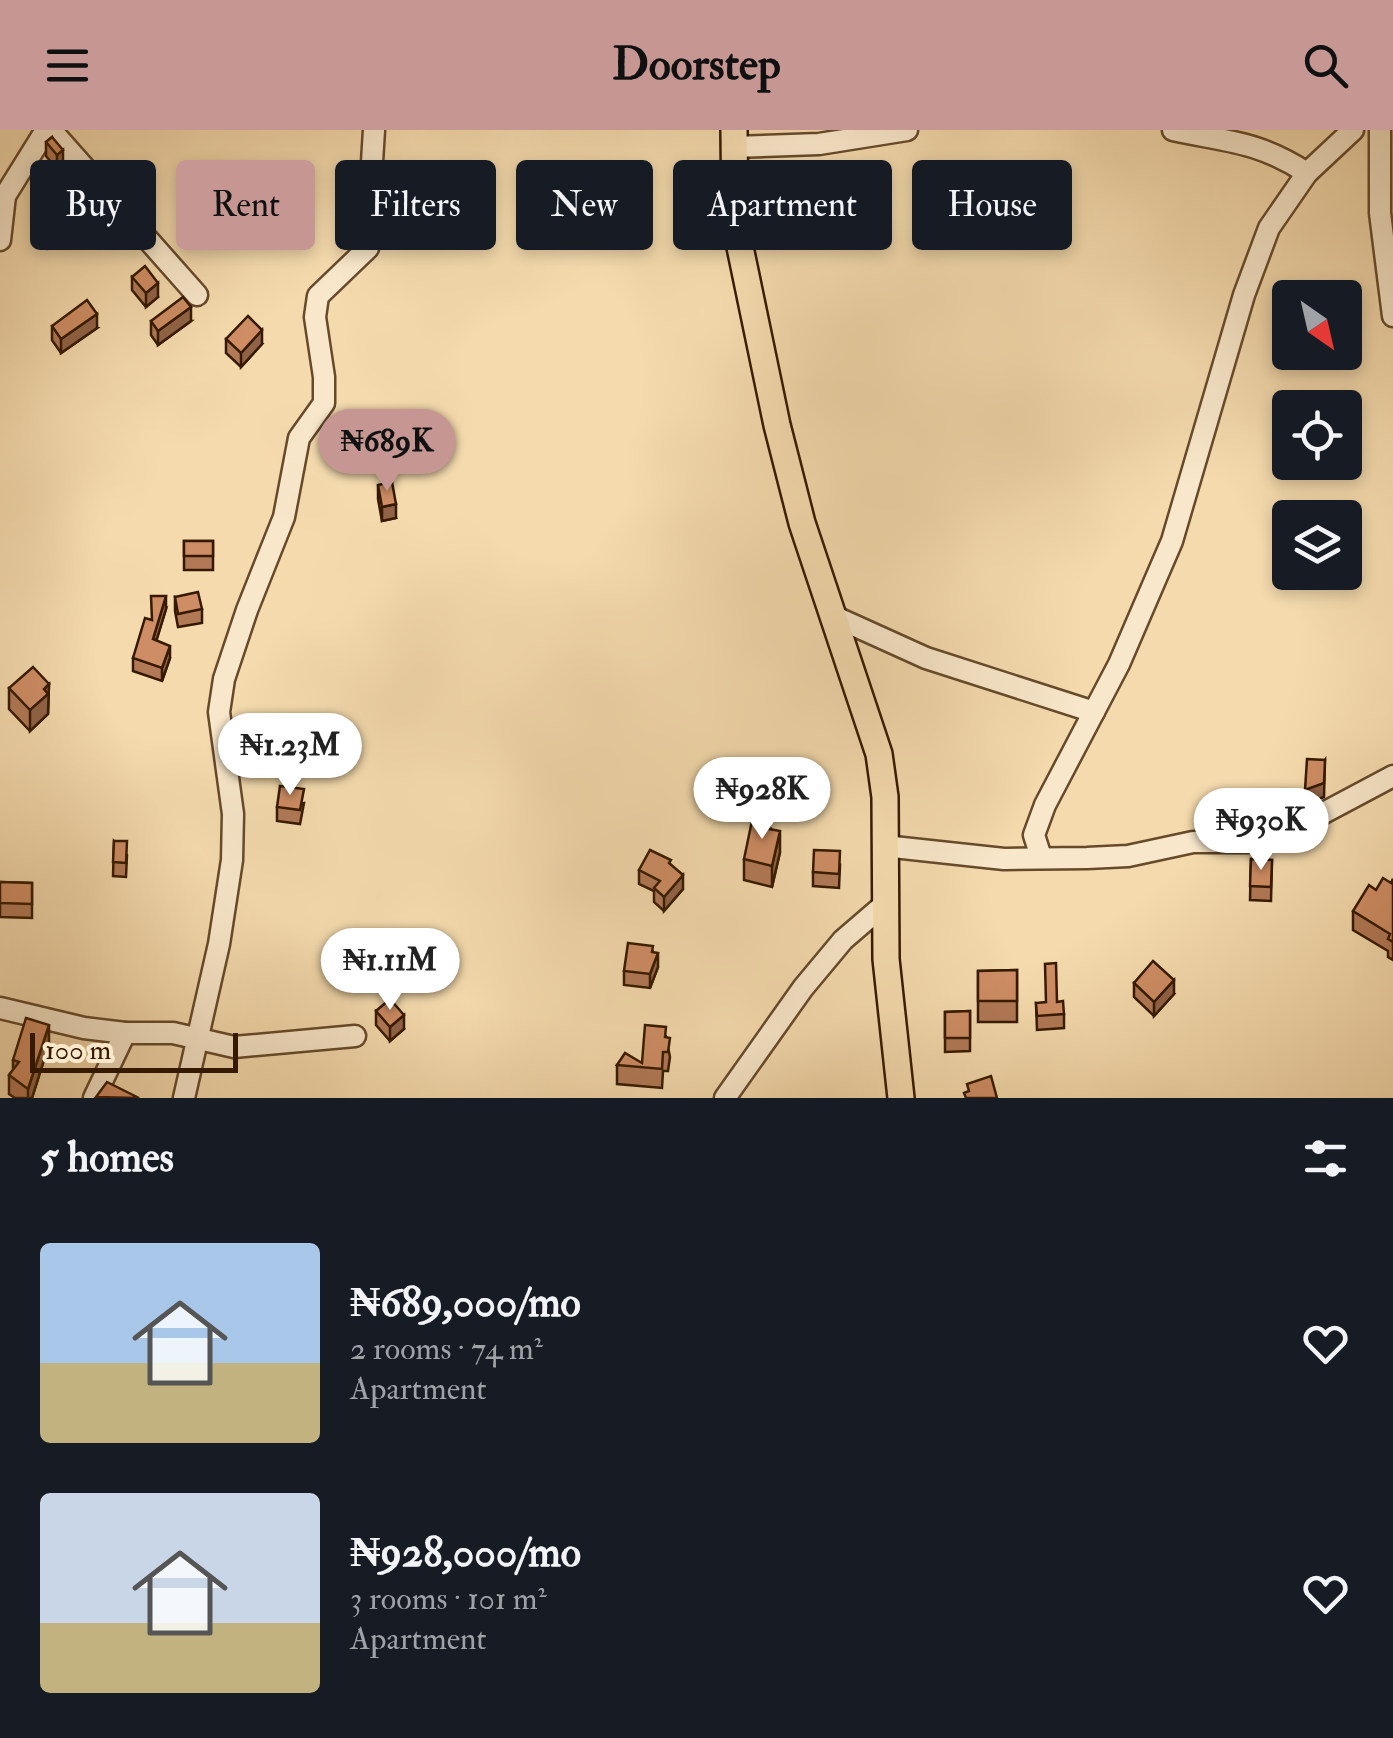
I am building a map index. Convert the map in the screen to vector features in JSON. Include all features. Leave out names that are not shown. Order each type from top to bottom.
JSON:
[{"type":"main road","points":[[734,138],[735,224],[802,523],[878,754],[885,797],[886,959],[901,1098]]},
{"type":"street","points":[[0,240],[5,196],[49,130],[196,294]]},
{"type":"street","points":[[184,1098],[219,944],[232,860],[233,814],[219,712],[224,678],[284,517],[299,438],[324,403],[324,377],[314,317],[318,296],[368,248],[374,219],[374,130]]},
{"type":"street","points":[[734,138],[820,144],[907,130]]},
{"type":"street","points":[[1173,130],[1251,144],[1278,154],[1307,174]]},
{"type":"street","points":[[1040,857],[1034,835],[1039,820],[1148,601],[1172,541],[1244,295],[1269,228],[1307,174],[1353,130]]},
{"type":"street","points":[[1380,130],[1380,213],[1393,316]]},
{"type":"street","points":[[831,615],[944,664],[1094,712]]},
{"type":"street","points":[[884,846],[1004,859],[1128,856],[1193,842],[1260,842],[1284,834],[1393,776]]},
{"type":"street","points":[[725,1098],[803,988],[843,940],[886,903]]},
{"type":"street","points":[[0,1008],[38,1020],[125,1033],[172,1032],[234,1047],[355,1036]]},
{"type":"street","points":[[94,1098],[125,1033]]},
{"type":"building","points":[[52,137],[63,150],[57,155],[46,142]]},
{"type":"building","points":[[145,266],[158,283],[146,293],[132,277]]},
{"type":"building","points":[[183,297],[191,307],[158,331],[151,321]]},
{"type":"building","points":[[87,300],[97,314],[61,339],[52,326]]},
{"type":"building","points":[[248,316],[262,330],[241,353],[226,339]]},
{"type":"building","points":[[392,482],[396,504],[382,507],[378,485]]},
{"type":"building","points":[[184,541],[213,541],[213,556],[184,556]]},
{"type":"building","points":[[198,592],[202,609],[178,614],[175,597]]},
{"type":"building","points":[[151,596],[166,596],[153,639],[170,646],[162,668],[133,658],[145,618],[152,620]]},
{"type":"building","points":[[33,667],[49,684],[44,689],[48,694],[30,710],[9,688]]},
{"type":"building","points":[[1307,759],[1325,760],[1324,783],[1305,790]]},
{"type":"building","points":[[280,786],[304,789],[300,810],[277,807]]},
{"type":"building","points":[[753,816],[771,820],[769,829],[780,831],[772,866],[744,859]]},
{"type":"building","points":[[114,841],[127,841],[126,863],[113,862]]},
{"type":"building","points":[[650,850],[671,860],[669,863],[683,875],[664,897],[654,888],[660,881],[639,870]]},
{"type":"building","points":[[814,850],[840,851],[839,874],[813,872]]},
{"type":"building","points":[[1251,859],[1272,860],[1271,887],[1250,886]]},
{"type":"building","points":[[1383,878],[1391,883],[1393,879],[1393,942],[1388,939],[1390,934],[1353,911],[1369,885],[1376,890]]},
{"type":"building","points":[[0,882],[32,883],[32,904],[0,903]]},
{"type":"building","points":[[628,943],[653,946],[652,952],[658,953],[650,974],[624,971]]},
{"type":"building","points":[[1153,961],[1174,980],[1154,1002],[1134,983]]},
{"type":"building","points":[[1056,963],[1057,1002],[1063,1001],[1064,1014],[1037,1016],[1036,1003],[1046,1002],[1045,964]]},
{"type":"building","points":[[1017,970],[1017,1001],[978,1001],[978,971]]},
{"type":"building","points":[[390,999],[404,1015],[390,1027],[376,1011]]},
{"type":"building","points":[[970,1011],[970,1038],[945,1038],[945,1012]]},
{"type":"building","points":[[26,1018],[49,1025],[28,1089],[9,1075],[19,1062],[13,1060]]},
{"type":"building","points":[[645,1025],[666,1027],[665,1037],[670,1038],[668,1052],[663,1052],[662,1069],[617,1065],[625,1053],[642,1063]]},
{"type":"building","points":[[991,1076],[997,1098],[966,1098],[967,1084]]},
{"type":"building","points":[[107,1082],[139,1098],[96,1097]]}]
